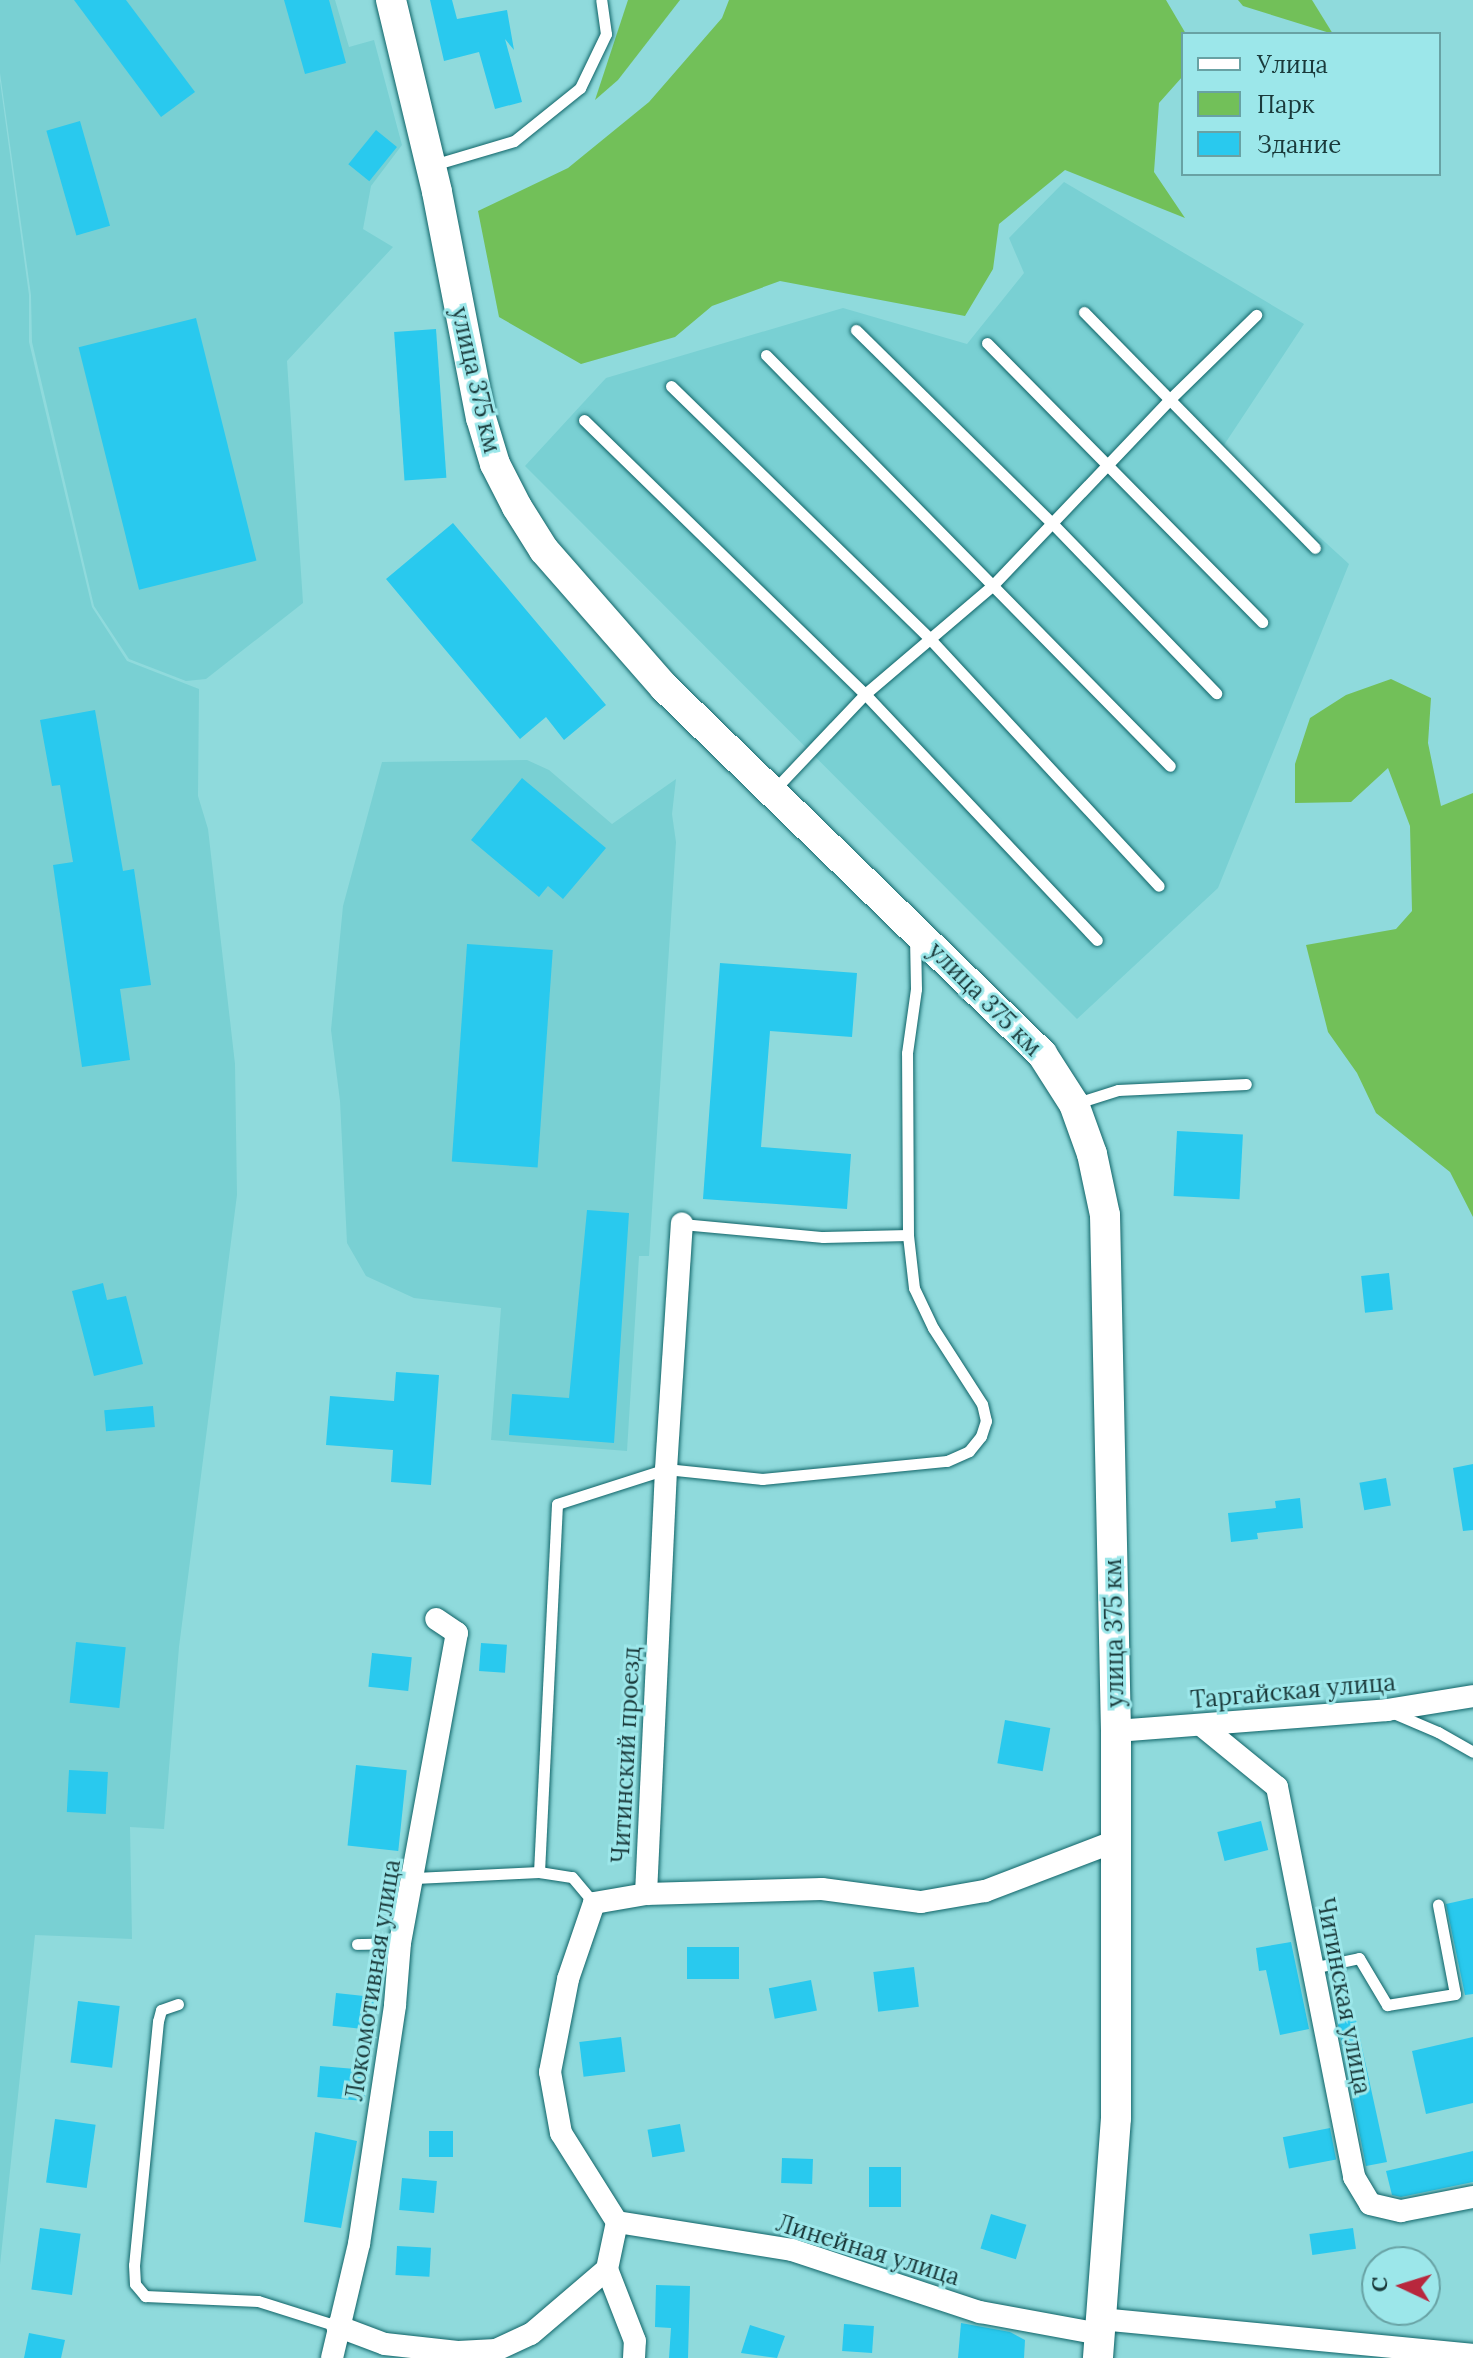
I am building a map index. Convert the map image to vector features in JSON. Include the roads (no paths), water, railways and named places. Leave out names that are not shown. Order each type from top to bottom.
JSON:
[{"type":"main road","name":"улица 375 км","points":[[391,0],[431,165],[481,418],[495,464],[517,507],[544,550],[664,687],[1018,1027],[1042,1054],[1074,1104],[1092,1154],[1105,1215],[1116,1731],[1116,2118],[1100,2337]]},
{"type":"street","name":"Читинский проезд","points":[[594,1903],[646,1894],[666,1469],[682,1224]]},
{"type":"street","name":"Локомотивная улица","points":[[332,2358],[337,2326],[359,2244],[395,2005],[400,1943],[415,1878],[457,1633],[436,1619]]},
{"type":"street","name":"Таргайская улица","points":[[1116,1731],[1387,1710],[1473,1696]]},
{"type":"street","name":"Читинская улица","points":[[1201,1725],[1277,1787],[1354,2177],[1370,2204],[1401,2211],[1473,2197]]},
{"type":"street","points":[[646,1894],[822,1889],[921,1902],[985,1891],[1116,1841]]},
{"type":"street","points":[[594,1903],[568,1979],[550,2072],[561,2133],[617,2222],[607,2269],[635,2341],[634,2358]]},
{"type":"street","name":"Линейная улица","points":[[617,2222],[792,2250],[980,2312],[1100,2337],[1473,2355]]},
{"type":"street","points":[[337,2326],[385,2344],[458,2352],[496,2350],[531,2334],[607,2269]]},
{"type":"lane","points":[[431,165],[514,141],[580,88],[606,34],[601,0]]},
{"type":"lane","points":[[1084,312],[1315,548]]},
{"type":"lane","points":[[773,791],[865,694],[992,586],[1169,400],[1256,315]]},
{"type":"lane","points":[[856,330],[1051,522],[1216,693]]},
{"type":"lane","points":[[987,343],[1262,622]]},
{"type":"lane","points":[[766,355],[1170,766]]},
{"type":"lane","points":[[671,386],[931,640],[1159,886]]},
{"type":"lane","points":[[584,420],[865,694],[1097,940]]},
{"type":"lane","points":[[539,1872],[557,1504],[666,1469],[762,1479],[947,1461],[969,1451],[981,1436],[986,1421],[982,1404],[933,1328],[914,1288],[908,1235],[907,1053],[916,989],[914,929]]},
{"type":"lane","points":[[1074,1104],[1118,1090],[1246,1084]]},
{"type":"lane","points":[[682,1224],[823,1237],[908,1235]]},
{"type":"lane","points":[[1387,1710],[1438,1732],[1473,1752]]},
{"type":"lane","points":[[415,1878],[539,1872],[572,1877],[594,1903]]},
{"type":"lane","points":[[1312,1968],[1359,1958],[1387,2005],[1455,1994],[1438,1905]]},
{"type":"lane","points":[[357,1944],[400,1943]]},
{"type":"lane","points":[[178,2004],[161,2010],[158,2021],[134,2265],[135,2284],[145,2296],[258,2301],[337,2326]]}]
